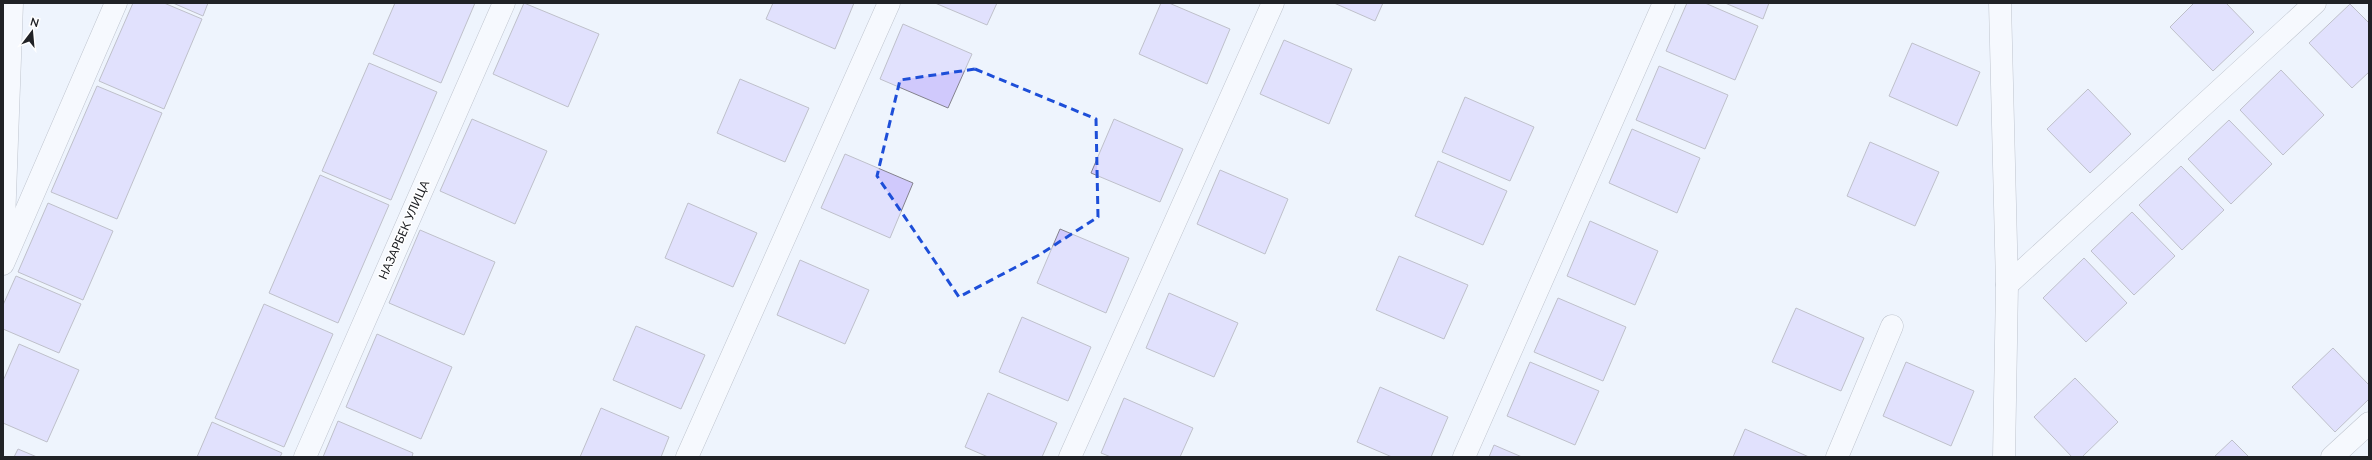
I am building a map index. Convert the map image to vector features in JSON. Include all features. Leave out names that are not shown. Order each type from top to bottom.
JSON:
[{"type":"street","points":[[3,249],[12,3]]},
{"type":"street","points":[[3,264],[116,3]]},
{"type":"street","name":"НАЗАРБЕК УЛИЦА","points":[[305,457],[504,3]]},
{"type":"street","points":[[687,457],[889,3]]},
{"type":"street","points":[[1070,457],[1273,3]]},
{"type":"street","points":[[1464,457],[1664,3]]},
{"type":"street","points":[[2000,3],[2007,285],[2004,457]]},
{"type":"street","points":[[2007,285],[2315,3]]},
{"type":"street","points":[[1837,457],[1892,326]]},
{"type":"street","points":[[2332,457],[2369,423]]},
{"type":"highlighted area","points":[[975,69],[1096,119],[1098,217],[1039,255],[959,297],[877,176],[900,80]]},
{"type":"building","points":[[133,3],[164,3],[202,19],[164,109],[99,81]]},
{"type":"building","points":[[173,3],[208,3],[203,16]]},
{"type":"building","points":[[395,3],[475,3],[441,83],[373,54]]},
{"type":"building","points":[[524,3],[599,34],[568,107],[493,74]]},
{"type":"building","points":[[773,3],[854,3],[835,49],[766,19]]},
{"type":"building","points":[[935,3],[997,3],[987,25]]},
{"type":"building","points":[[1161,3],[1169,3],[1230,29],[1207,84],[1139,54]]},
{"type":"building","points":[[1334,3],[1383,3],[1375,21]]},
{"type":"building","points":[[1687,3],[1705,3],[1758,26],[1735,80],[1666,51]]},
{"type":"building","points":[[1725,3],[1769,3],[1763,19]]},
{"type":"building","points":[[2194,3],[2226,3],[2254,32],[2213,71],[2170,27]]},
{"type":"building","points":[[2350,4],[2369,23],[2369,72],[2352,88],[2309,43]]},
{"type":"building","points":[[903,24],[972,54],[948,108],[880,79]]},
{"type":"building","points":[[1284,40],[1352,69],[1329,124],[1260,94]]},
{"type":"building","points":[[1912,43],[1980,72],[1957,126],[1889,96]]},
{"type":"building","points":[[369,63],[437,92],[391,200],[322,171]]},
{"type":"building","points":[[1659,66],[1728,95],[1705,149],[1636,120]]},
{"type":"building","points":[[2281,70],[2324,115],[2283,155],[2240,110]]},
{"type":"building","points":[[740,79],[809,108],[785,162],[717,133]]},
{"type":"building","points":[[97,86],[162,113],[117,219],[51,192]]},
{"type":"building","points":[[2088,89],[2131,134],[2090,173],[2047,129]]},
{"type":"building","points":[[1465,97],[1534,127],[1510,181],[1442,152]]},
{"type":"building","points":[[472,119],[547,151],[515,224],[440,191]]},
{"type":"building","points":[[1114,119],[1183,149],[1160,202],[1091,173]]},
{"type":"building","points":[[2229,120],[2272,164],[2231,204],[2188,159]]},
{"type":"building","points":[[1632,129],[1700,158],[1677,213],[1609,183]]},
{"type":"building","points":[[1870,142],[1939,172],[1915,226],[1847,196]]},
{"type":"building","points":[[845,154],[913,183],[890,238],[821,208]]},
{"type":"building","points":[[1438,161],[1507,191],[1483,245],[1415,216]]},
{"type":"building","points":[[2181,166],[2224,210],[2182,250],[2139,205]]},
{"type":"building","points":[[1220,170],[1288,199],[1265,254],[1197,224]]},
{"type":"building","points":[[320,175],[389,205],[338,323],[269,293]]},
{"type":"building","points":[[48,203],[113,231],[83,300],[18,272]]},
{"type":"building","points":[[688,203],[757,233],[733,287],[665,258]]},
{"type":"building","points":[[2132,212],[2175,256],[2134,295],[2091,251]]},
{"type":"building","points":[[1590,221],[1658,251],[1635,305],[1567,276]]},
{"type":"building","points":[[1060,229],[1129,258],[1106,313],[1037,283]]},
{"type":"building","points":[[420,230],[495,262],[464,335],[389,303]]},
{"type":"building","points":[[1399,256],[1468,285],[1444,339],[1376,310]]},
{"type":"building","points":[[2084,258],[2127,303],[2086,342],[2043,298]]},
{"type":"building","points":[[800,260],[869,290],[845,344],[777,315]]},
{"type":"building","points":[[16,276],[81,304],[59,353],[3,329],[3,305]]},
{"type":"building","points":[[1169,293],[1238,323],[1214,377],[1146,348]]},
{"type":"building","points":[[1558,298],[1626,327],[1603,381],[1534,352]]},
{"type":"building","points":[[264,304],[333,334],[284,447],[215,418]]},
{"type":"building","points":[[1796,308],[1864,338],[1841,391],[1772,362]]},
{"type":"building","points":[[1022,317],[1091,347],[1068,401],[999,372]]},
{"type":"building","points":[[636,326],[705,355],[681,409],[613,380]]},
{"type":"building","points":[[377,334],[452,367],[421,439],[346,407]]},
{"type":"building","points":[[19,344],[79,370],[47,442],[3,423],[3,381]]},
{"type":"building","points":[[2333,348],[2369,385],[2369,399],[2335,432],[2292,387]]},
{"type":"building","points":[[1530,362],[1599,391],[1575,445],[1507,416]]},
{"type":"building","points":[[1906,362],[1974,391],[1951,446],[1883,416]]},
{"type":"building","points":[[2075,378],[2118,422],[2082,457],[2072,457],[2034,417]]},
{"type":"building","points":[[1380,387],[1448,417],[1431,457],[1392,457],[1357,442]]},
{"type":"building","points":[[988,393],[1057,423],[1042,457],[988,457],[965,447]]},
{"type":"building","points":[[1124,398],[1193,428],[1180,457],[1111,457],[1101,453]]},
{"type":"building","points":[[601,408],[669,437],[661,457],[580,457]]},
{"type":"building","points":[[338,421],[413,453],[412,457],[323,457]]},
{"type":"building","points":[[212,422],[282,453],[280,457],[197,457]]},
{"type":"building","points":[[1745,429],[1809,457],[1733,457]]},
{"type":"building","points":[[2232,440],[2249,457],[2214,457]]},
{"type":"building","points":[[1494,445],[1522,457],[1489,457]]},
{"type":"building","points":[[18,449],[37,457],[14,457]]}]
